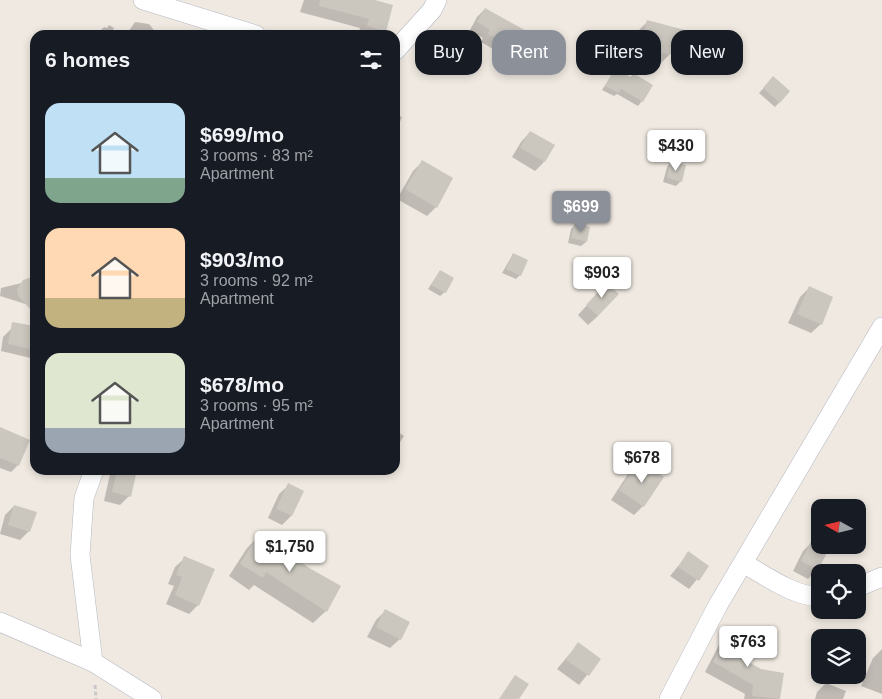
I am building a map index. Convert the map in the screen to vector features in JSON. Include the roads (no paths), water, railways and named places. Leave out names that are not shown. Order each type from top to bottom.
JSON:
[{"type":"street","points":[[143,0],[237,30]]},
{"type":"street","points":[[400,45],[432,10],[437,0]]},
{"type":"street","points":[[669,699],[718,605],[882,327]]},
{"type":"street","points":[[92,475],[84,498],[80,555],[93,662]]},
{"type":"street","points":[[743,563],[788,587],[811,596]]},
{"type":"street","points":[[866,584],[882,576]]},
{"type":"street","points":[[0,622],[93,662],[152,699]]}]
